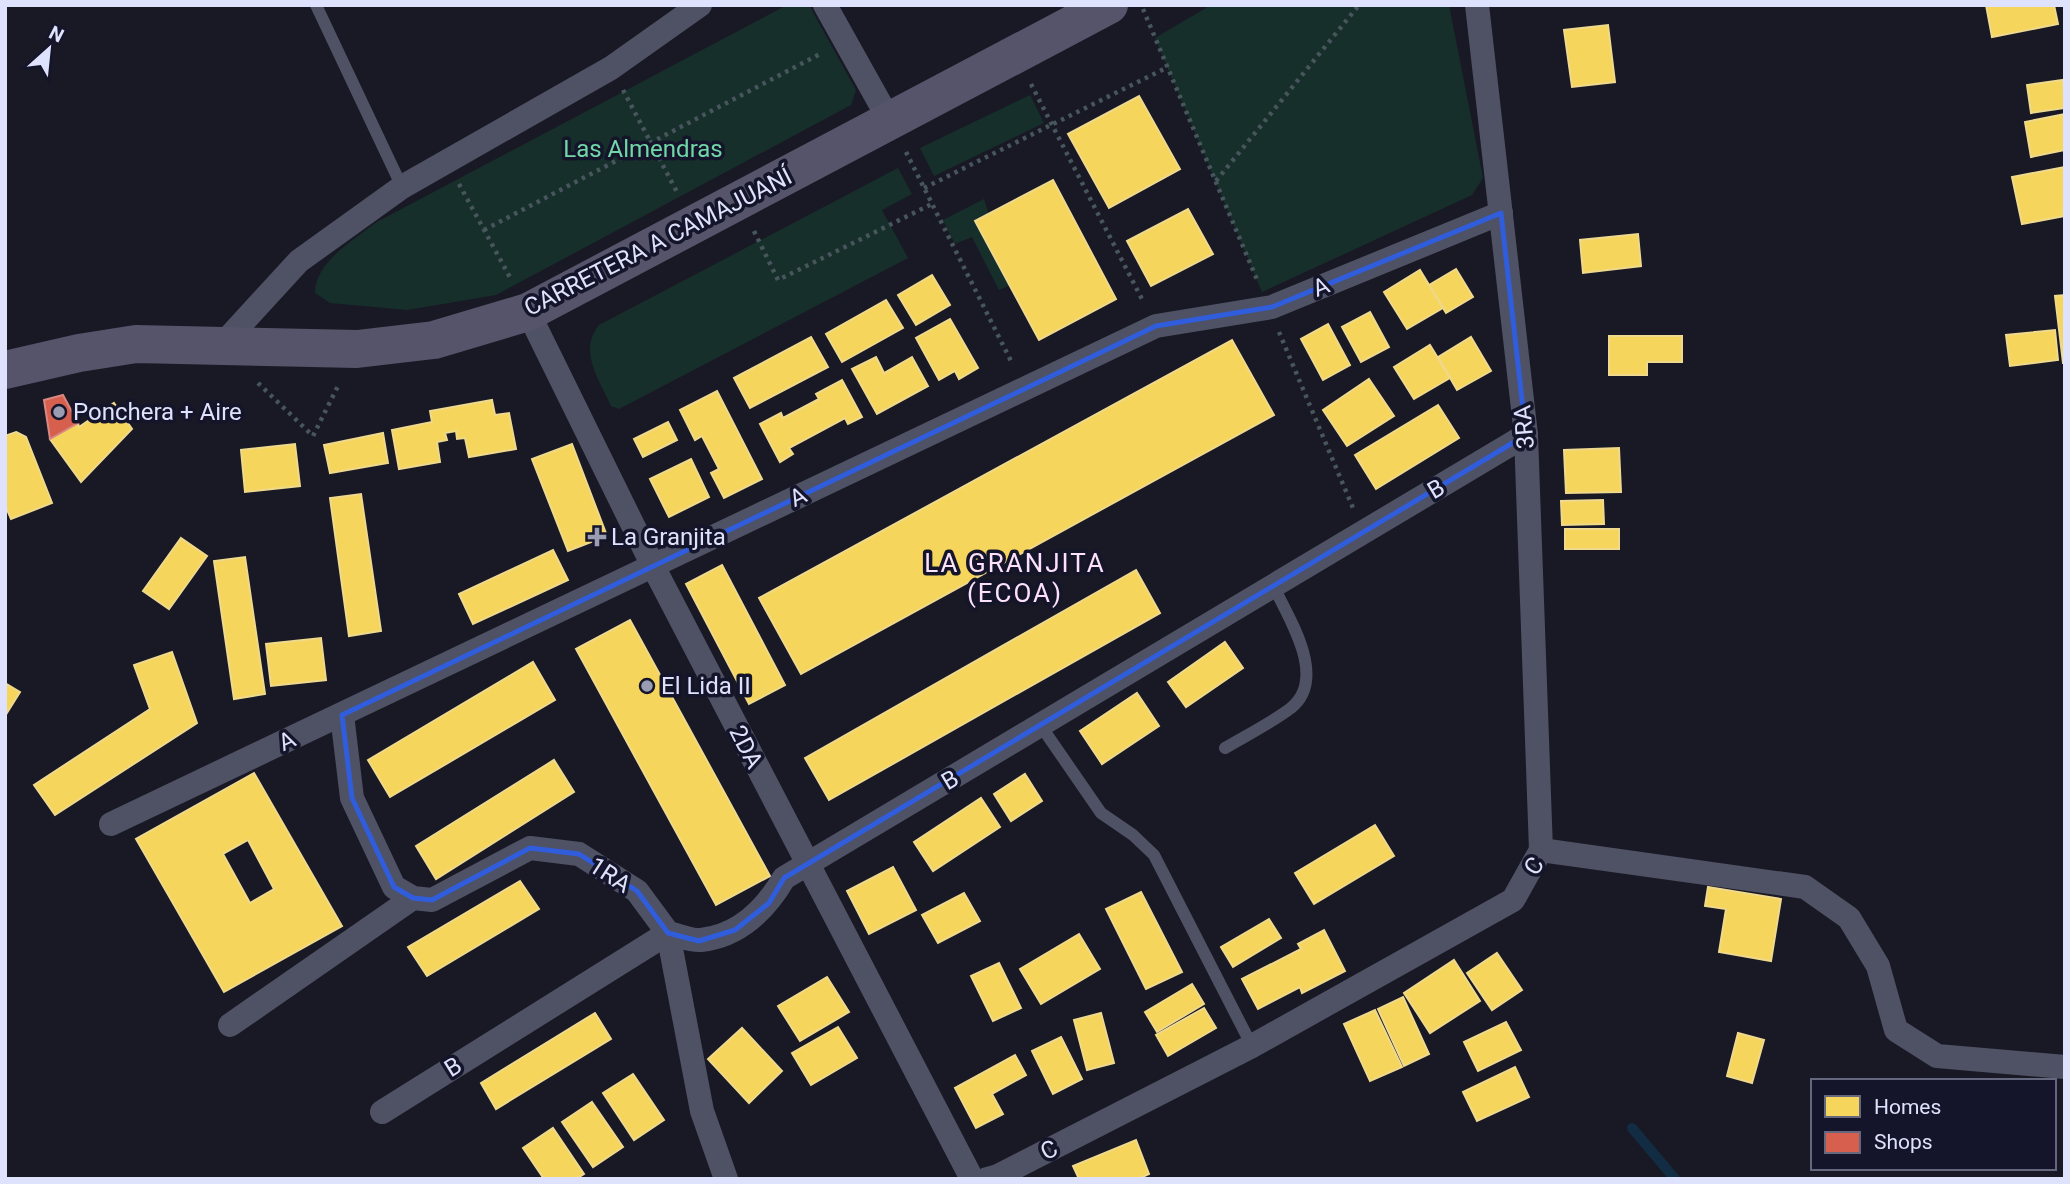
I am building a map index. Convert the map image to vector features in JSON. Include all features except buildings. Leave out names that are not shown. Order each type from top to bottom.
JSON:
[{"type":"main road","name":"CARRETERA A CAMAJUANÍ","points":[[5,370],[79,353],[136,344],[357,349],[434,340],[528,312],[891,123],[1109,5]]},
{"type":"street","points":[[220,347],[299,261],[402,187],[611,68],[700,5]]},
{"type":"street","points":[[825,5],[891,123]]},
{"type":"street","name":"3RA","points":[[1477,5],[1526,435],[1541,850]]},
{"type":"street","name":"A","points":[[111,824],[1156,326],[1269,307],[1501,213]]},
{"type":"street","name":"2DA","points":[[528,312],[653,566],[972,1179]]},
{"type":"street","name":"B","points":[[383,1112],[668,933],[699,941],[735,930],[769,903],[783,878],[1526,435]]},
{"type":"street","points":[[230,1025],[412,898],[394,887],[352,798],[342,715]]},
{"type":"street","name":"1RA","points":[[412,898],[432,900],[530,848],[579,854],[637,891],[668,933],[702,1111],[726,1179]]},
{"type":"street","name":"C","points":[[987,1179],[998,1176],[1252,1046],[1513,900],[1541,850],[1805,887],[1849,918],[1878,966],[1896,1030],[1937,1056],[2065,1067]]},
{"type":"lane","points":[[316,5],[402,187]]},
{"type":"lane","points":[[1225,748],[1293,706],[1305,684],[1305,657],[1275,587]]},
{"type":"lane","points":[[1041,726],[1101,813],[1133,835],[1154,855],[1252,1046]]},
{"type":"path","points":[[1142,5],[1363,533]]},
{"type":"path","points":[[1216,181],[1359,5]]},
{"type":"path","points":[[484,229],[845,41]]},
{"type":"path","points":[[1017,55],[1156,326]]},
{"type":"path","points":[[924,188],[1168,67]]},
{"type":"path","points":[[611,68],[694,225]]},
{"type":"path","points":[[891,123],[1025,389]]},
{"type":"path","points":[[447,162],[528,312]]},
{"type":"path","points":[[740,201],[778,281],[932,204]]},
{"type":"path","points":[[220,347],[313,436],[357,349]]},
{"type":"highlighted area","points":[[1501,213],[1526,435],[784,878],[769,903],[735,930],[699,941],[668,933],[637,891],[579,854],[530,848],[432,900],[413,898],[394,887],[352,798],[342,715],[1156,326],[1272,307]]},
{"type":"green space","name":"Las Almendras","points":[[787,5],[809,5],[856,90],[851,105],[496,295],[407,310],[330,303],[315,293],[321,272],[328,262],[375,223]]},
{"type":"green space","points":[[1211,5],[1449,5],[1483,178],[1472,195],[1262,292],[1155,38]]},
{"type":"green space","points":[[1030,95],[1044,123],[934,176],[920,148]]},
{"type":"green space","points":[[898,168],[912,194],[882,210],[908,258],[619,409],[611,406],[590,355],[593,335],[599,325]]},
{"type":"green space","points":[[984,199],[1010,285],[999,290],[972,237],[955,244],[943,220]]},
{"type":"waterway","points":[[1632,1128],[1675,1179]]},
{"type":"place","name":"Ponchera + Aire","points":[[59,412]]},
{"type":"place","name":"La Granjita","points":[[597,537]]},
{"type":"place","name":"El Lida II","points":[[647,686]]},
{"type":"district","name":"LA GRANJITA (ECOA)","points":[[1015,578]]}]
